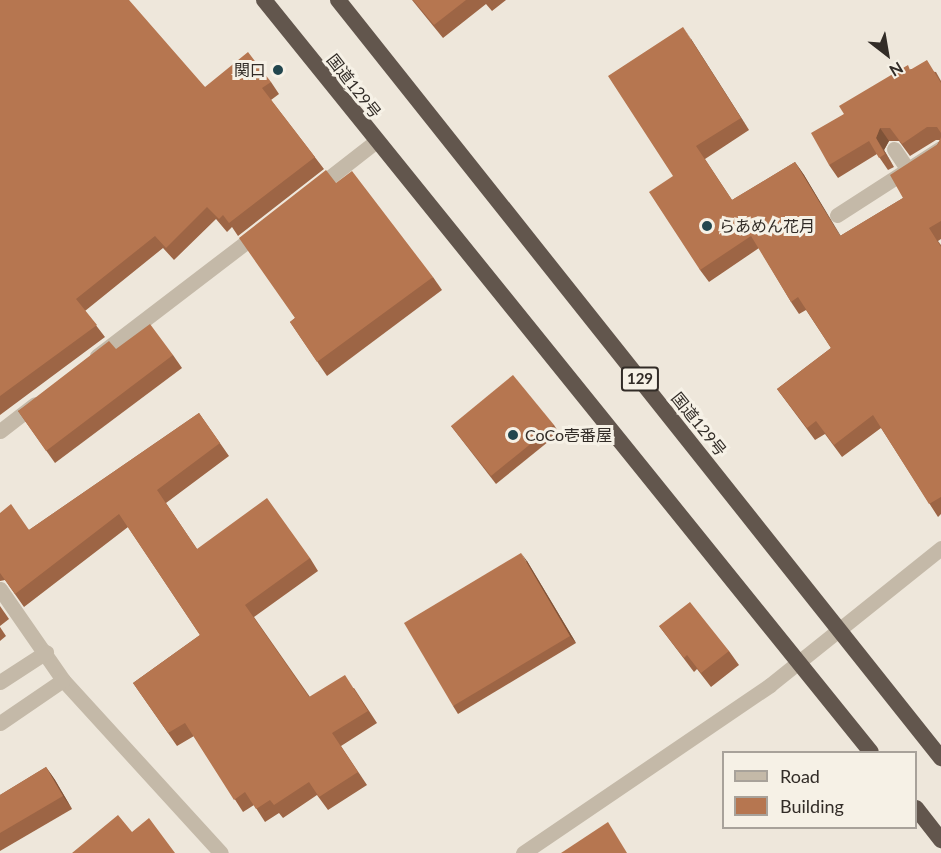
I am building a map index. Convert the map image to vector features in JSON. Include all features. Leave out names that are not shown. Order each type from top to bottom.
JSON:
[{"type":"highway","name":"国道129号","points":[[264,0],[375,142],[869,751]]},
{"type":"highway","name":"国道129号","points":[[338,0],[941,758]]},
{"type":"highway","points":[[917,810],[941,840]]},
{"type":"street","points":[[302,199],[375,142]]},
{"type":"street","points":[[837,215],[941,148]]},
{"type":"street","points":[[894,149],[908,170]]},
{"type":"street","points":[[85,366],[273,221]]},
{"type":"street","points":[[0,431],[47,394]]},
{"type":"street","points":[[524,853],[770,685],[941,548]]},
{"type":"street","points":[[0,589],[46,652],[63,680],[221,853]]},
{"type":"street","points":[[0,682],[46,652]]},
{"type":"street","points":[[0,723],[63,680]]},
{"type":"building","points":[[0,0],[129,0],[205,87],[248,52],[271,82],[262,88],[315,157],[229,223],[223,215],[219,219],[207,207],[166,248],[155,236],[76,299],[97,325],[0,396]]},
{"type":"building","points":[[413,0],[466,0],[434,25]]},
{"type":"building","points":[[683,27],[741,118],[696,146],[732,200],[795,162],[840,236],[903,198],[890,175],[938,144],[941,137],[941,221],[929,228],[941,247],[941,497],[929,504],[873,415],[834,445],[816,421],[807,428],[777,389],[831,348],[798,297],[791,302],[751,236],[700,270],[649,192],[673,176],[608,76]]},
{"type":"building","points":[[927,60],[941,83],[941,133],[937,127],[927,127],[902,144],[890,128],[880,128],[876,138],[885,154],[879,158],[869,141],[829,165],[811,133],[844,114],[839,106],[908,65],[910,70]]},
{"type":"building","points":[[326,170],[336,183],[352,171],[433,277],[317,362],[290,322],[295,318],[239,238]]},
{"type":"building","points":[[150,324],[173,355],[46,451],[18,411],[109,341],[116,349]]},
{"type":"building","points":[[513,375],[554,425],[491,476],[451,426]]},
{"type":"building","points":[[199,413],[220,443],[157,490],[197,549],[267,498],[310,558],[245,605],[309,697],[345,675],[368,711],[332,733],[358,772],[319,797],[309,782],[274,805],[270,800],[256,809],[245,792],[234,800],[185,723],[168,733],[133,683],[200,635],[119,514],[15,594],[0,573],[0,513],[11,504],[29,530]]},
{"type":"building","points":[[521,553],[570,636],[453,706],[404,623]]},
{"type":"building","points":[[690,602],[729,651],[701,673],[687,655],[684,658],[659,626]]},
{"type":"building","points":[[46,767],[63,796],[0,833],[0,795]]},
{"type":"building","points":[[118,815],[132,832],[149,818],[175,853],[72,853]]},
{"type":"building","points":[[608,822],[627,853],[561,853]]},
{"type":"place","name":"関口","points":[[278,70]]},
{"type":"place","name":"らあめん花月","points":[[707,226]]},
{"type":"place","name":"CoCo壱番屋","points":[[513,435]]}]
